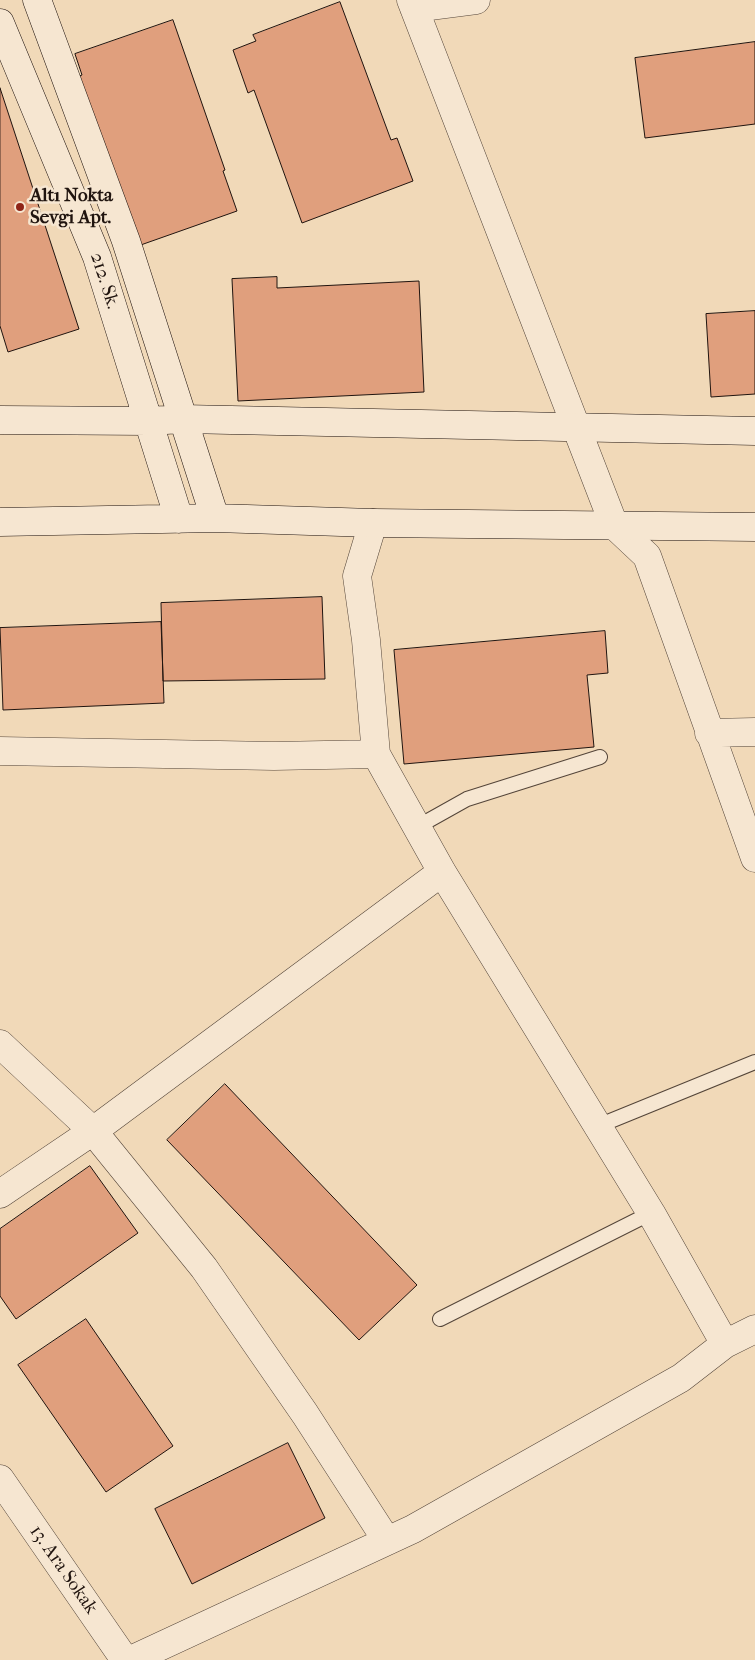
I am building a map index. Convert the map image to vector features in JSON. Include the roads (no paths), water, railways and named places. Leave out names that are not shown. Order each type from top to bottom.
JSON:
[{"type":"street","points":[[37,0],[126,241],[215,518]]},
{"type":"street","points":[[476,0],[413,4],[614,525],[647,556],[755,858]]},
{"type":"street","name":"212. Sk.","points":[[0,23],[97,257],[179,519]]},
{"type":"street","points":[[0,420],[148,421],[183,419],[755,431]]},
{"type":"street","points":[[0,522],[215,518],[373,523],[755,527]]},
{"type":"street","points":[[373,523],[357,576],[366,640],[376,754],[442,872],[651,1213],[725,1344]]},
{"type":"street","points":[[709,733],[755,732]]},
{"type":"street","points":[[0,751],[274,756],[376,754]]},
{"type":"street","points":[[0,1194],[93,1131],[442,872]]},
{"type":"street","points":[[0,1044],[93,1131],[204,1268],[305,1414],[387,1541]]},
{"type":"street","points":[[131,1660],[387,1541],[681,1378],[725,1344],[755,1328]]},
{"type":"street","name":"13. Ara Sokak","points":[[0,1479],[125,1660]]},
{"type":"lane","points":[[417,826],[466,799],[600,757]]},
{"type":"lane","points":[[598,1126],[755,1062]]},
{"type":"lane","points":[[440,1319],[651,1213]]},
{"type":"place","name":"Altı Nokta Sevgi Apt.","points":[[20,207]]}]
